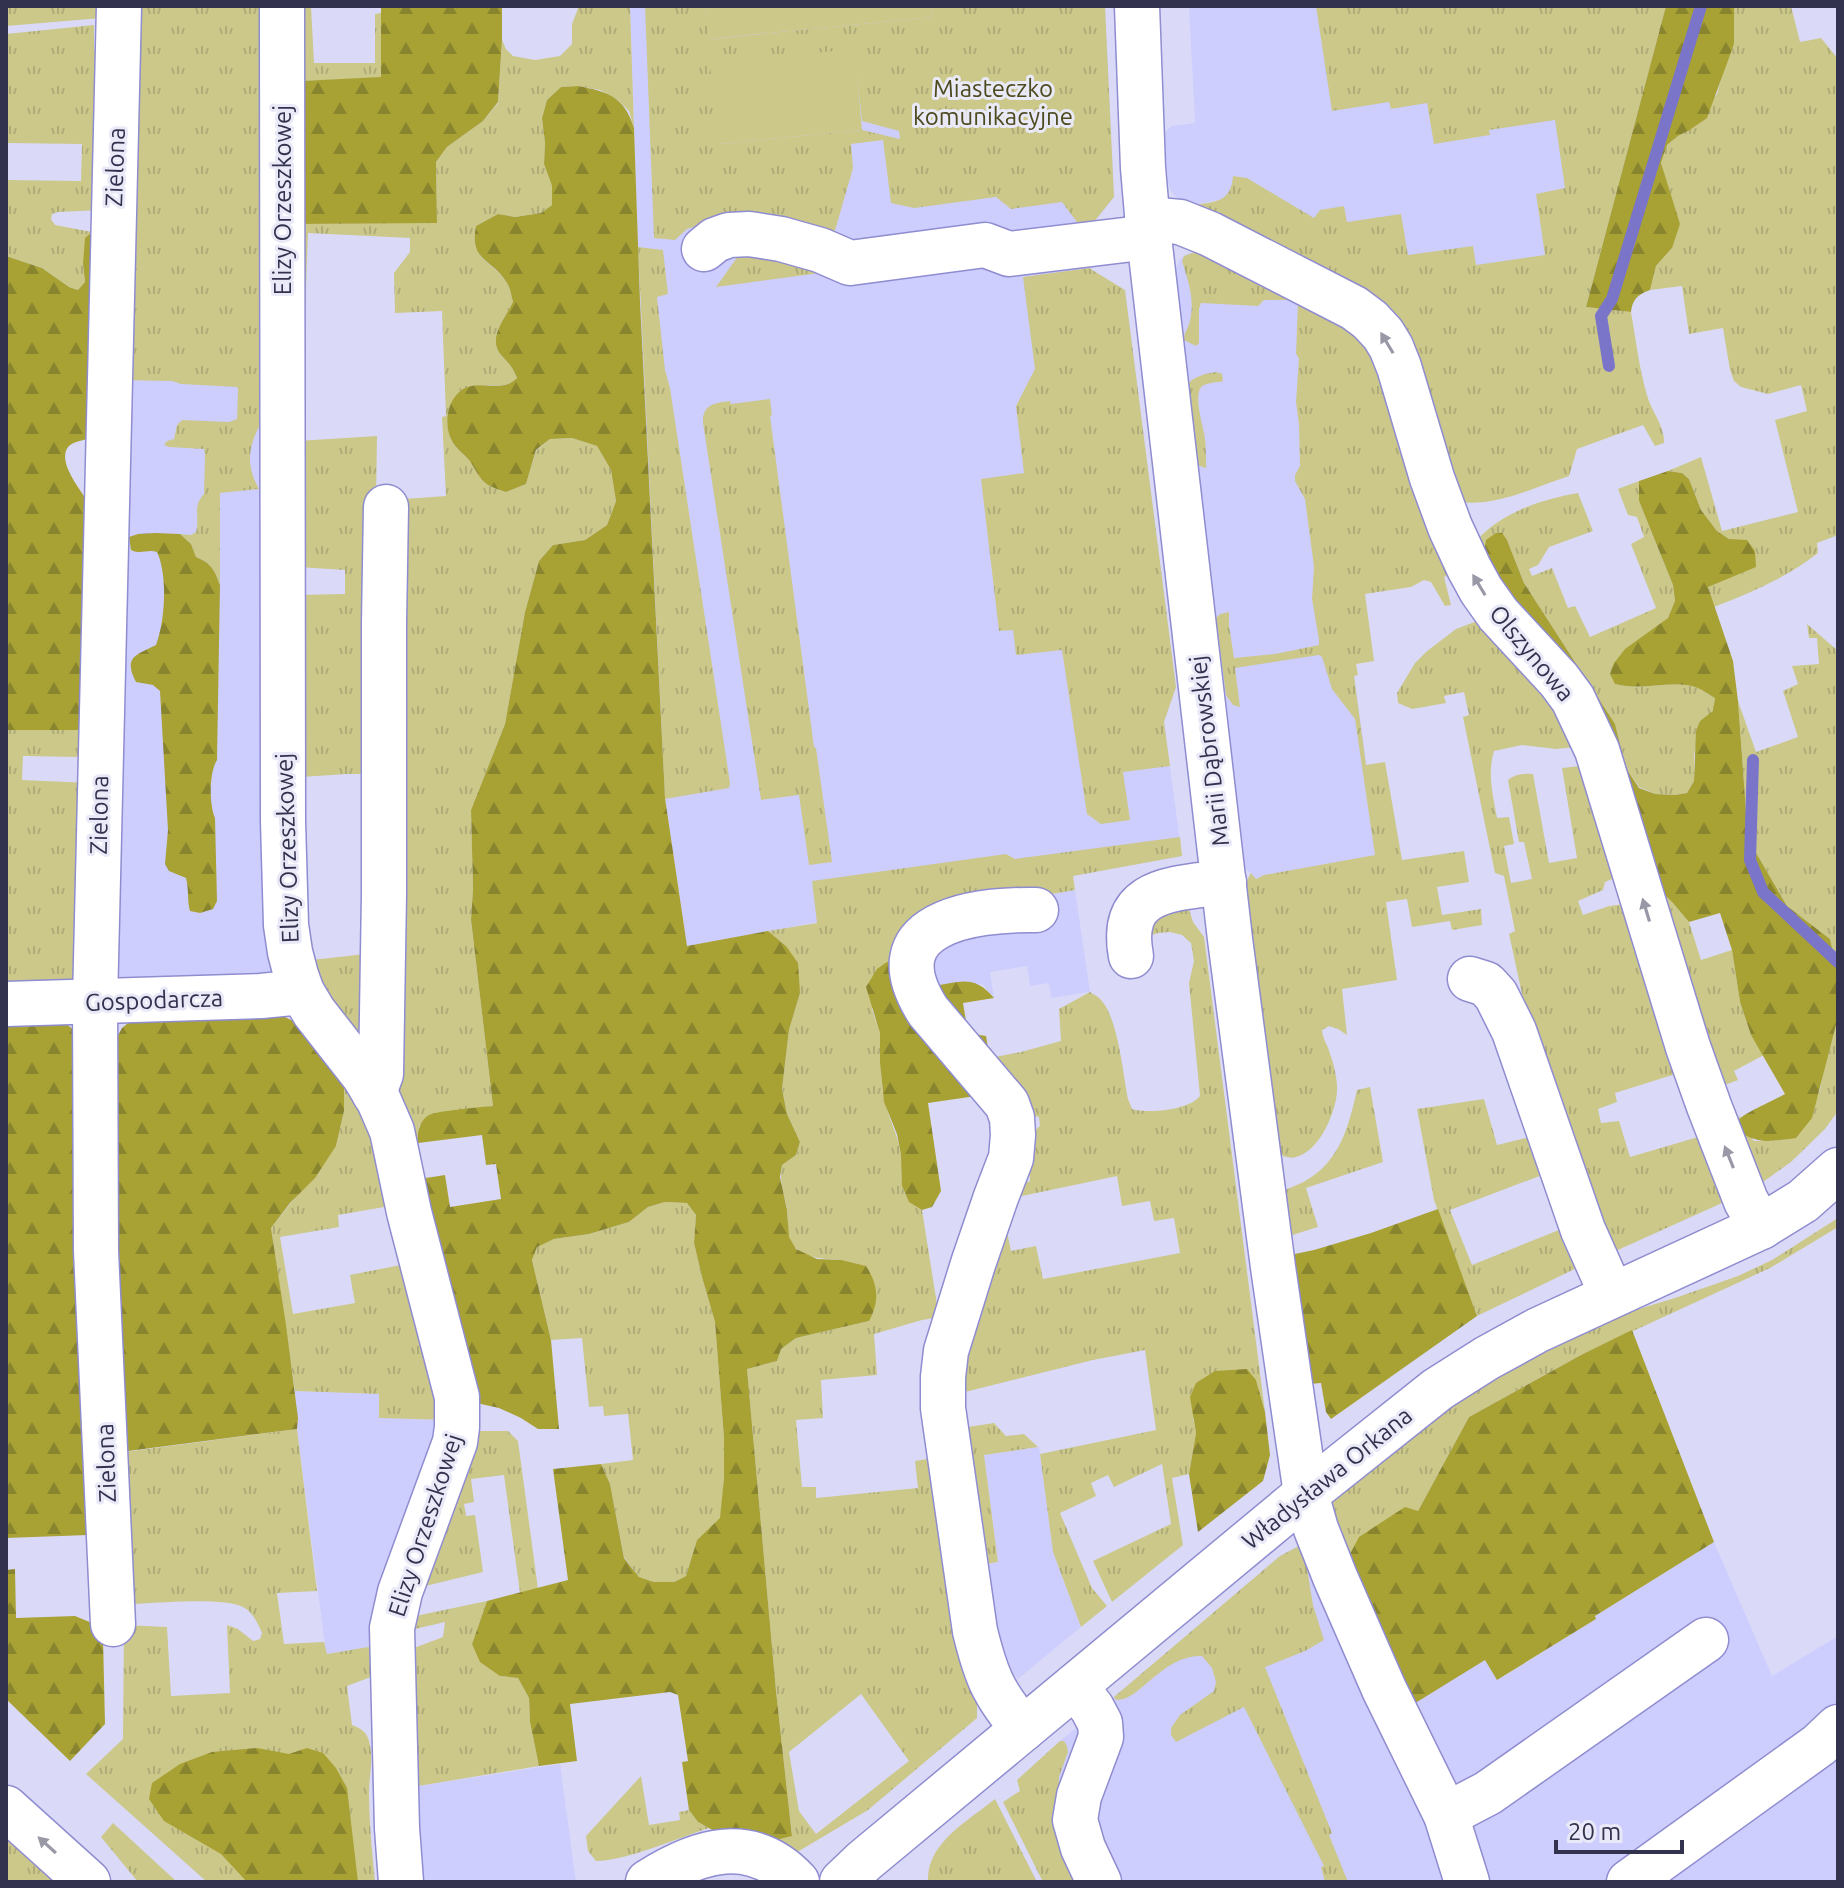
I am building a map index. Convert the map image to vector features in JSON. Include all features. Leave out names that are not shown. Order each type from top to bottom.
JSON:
[{"type":"street","name":"Zielona","points":[[113,1624],[96,1251],[95,1002],[119,6]]},
{"type":"street","name":"Elizy Orzeszkowej","points":[[282,6],[286,925],[302,992],[356,1065],[392,1131],[413,1225],[453,1374],[458,1410],[455,1442],[400,1592],[392,1628],[401,1882]]},
{"type":"street","name":"Marii Dąbrowskiej","points":[[1137,6],[1148,228],[1224,882],[1273,1267],[1306,1494],[1330,1565],[1377,1675],[1446,1815],[1467,1882]]},
{"type":"street","name":"Olszynowa","points":[[704,249],[715,240],[729,235],[749,234],[820,250],[850,263],[985,245],[1009,254],[1180,222],[1210,234],[1354,308],[1370,320],[1383,334],[1399,367],[1432,478],[1469,568],[1498,614],[1573,699],[1597,750],[1688,1047],[1746,1201],[1761,1227]]},
{"type":"street","points":[[374,1093],[381,1074],[386,507]]},
{"type":"street","points":[[1131,956],[1130,929],[1140,903],[1168,890],[1224,882]]},
{"type":"street","points":[[1023,1729],[990,1683],[983,1665],[943,1408],[946,1351],[977,1250],[1011,1158],[1012,1118],[1007,1104],[928,1011],[912,977],[912,961],[914,947],[924,934],[938,926],[977,914],[1008,909],[1036,910]]},
{"type":"street","points":[[1470,979],[1486,984],[1496,995],[1514,1031],[1583,1230],[1612,1295]]},
{"type":"street","name":"Gospodarcza","points":[[6,1004],[302,992]]},
{"type":"street","name":"Władysława Orkana","points":[[854,1877],[1023,1729],[1306,1494],[1438,1389],[1538,1330],[1761,1227],[1803,1201],[1838,1170]]},
{"type":"street","points":[[1446,1815],[1488,1793],[1706,1640]]},
{"type":"street","points":[[1075,1686],[1100,1723],[1101,1737],[1086,1773],[1075,1820],[1083,1848],[1099,1882]]},
{"type":"street","points":[[1629,1882],[1819,1745],[1838,1727]]},
{"type":"street","points":[[6,1808],[88,1882]]},
{"type":"street","points":[[648,1882],[696,1857],[740,1851],[771,1860],[797,1882]]},
{"type":"shaded area","points":[[630,6],[1105,6],[1114,197],[1085,234],[1089,268],[1125,290],[1176,687],[1164,722],[1182,856],[687,946],[665,798],[640,302]]},
{"type":"shaded area","points":[[1189,6],[1666,6],[1586,307],[1419,312],[1233,185],[1229,194],[1222,199],[1190,206],[1180,201],[1168,183],[1164,134],[1171,126],[1195,123]]},
{"type":"shaded area","points":[[1189,253],[1301,292],[1379,855],[1256,879],[1240,863],[1226,696],[1173,278],[1180,259]]},
{"type":"shaded area","points":[[118,373],[275,377],[276,977],[108,985]]},
{"type":"shaded area","points":[[1075,890],[1090,992],[1051,998],[1049,983],[1030,986],[1027,966],[990,972],[994,998],[982,984],[931,986],[909,925],[912,918]]},
{"type":"shaded area","points":[[295,1391],[379,1394],[403,1419],[447,1420],[380,1645],[326,1654],[297,1429]]},
{"type":"shaded area","points":[[1039,1447],[1053,1552],[1081,1627],[1018,1679],[991,1643],[980,1565],[998,1562],[984,1455]]},
{"type":"shaded area","points":[[1331,1503],[1503,1677],[1714,1542],[1772,1676],[1838,1636],[1838,1882],[1084,1882],[1038,1762],[1280,1556],[1333,1527]]},
{"type":"shaded area","points":[[560,1764],[576,1882],[421,1882],[412,1787]]},
{"type":"green space","points":[[6,6],[102,6],[102,18],[6,26]]},
{"type":"green space","points":[[124,6],[271,6],[268,409],[251,448],[251,467],[259,489],[220,493],[220,585],[212,568],[196,557],[191,544],[180,534],[196,532],[197,508],[204,494],[204,449],[164,445],[174,439],[177,425],[182,420],[229,422],[237,419],[238,389],[172,381],[118,380]]},
{"type":"green space","points":[[294,6],[311,6],[314,63],[375,63],[375,14],[381,13],[381,78],[301,81],[297,91],[294,117],[299,224],[437,222],[436,162],[447,147],[483,121],[498,103],[502,40],[513,56],[535,60],[560,56],[572,44],[572,24],[579,6],[630,6],[634,128],[629,111],[618,100],[600,90],[561,87],[547,100],[542,118],[544,164],[552,186],[552,205],[541,213],[515,217],[498,214],[476,226],[479,254],[501,275],[510,290],[513,302],[498,329],[496,343],[517,378],[503,385],[471,386],[456,397],[448,419],[453,443],[485,483],[506,492],[526,484],[536,451],[550,439],[572,438],[597,446],[611,470],[616,501],[607,525],[585,540],[553,545],[539,561],[525,612],[505,724],[471,810],[471,921],[493,1106],[429,1115],[419,1126],[418,1143],[409,1145],[411,1184],[396,1107],[390,1046],[384,1042],[366,1051],[344,1035],[324,1008],[299,951],[294,777],[295,595],[345,594],[345,570],[298,567],[297,441],[377,436],[376,501],[446,496],[442,311],[395,313],[394,273],[410,252],[410,238],[308,233],[305,315],[297,310],[294,296],[290,125]],"holes":[[[374,774],[374,953],[312,960],[300,844],[300,777]]]},
{"type":"green space","points":[[381,6],[502,6],[498,102],[483,121],[447,147],[436,162],[437,223],[298,224],[301,81],[381,77]]},
{"type":"green space","name":"Miasteczko komunikacyjne","points":[[645,6],[706,6],[710,39],[932,17],[931,6],[1105,6],[1114,197],[1085,233],[1062,202],[1011,209],[996,197],[914,208],[891,203],[883,140],[851,144],[853,168],[834,234],[715,220],[687,229],[675,240],[654,238]],"holes":[[[854,49],[862,121],[899,131],[900,139],[862,130],[718,144]]]},
{"type":"green space","points":[[706,6],[931,6],[932,17],[709,39]]},
{"type":"green space","points":[[1316,6],[1666,6],[1586,307],[1631,312],[1644,385],[1664,443],[1655,446],[1643,425],[1577,449],[1569,476],[1501,499],[1460,502],[1405,352],[1190,206],[1220,200],[1229,192],[1233,176],[1247,178],[1314,218],[1320,210],[1344,206],[1347,222],[1401,214],[1408,255],[1473,246],[1476,265],[1545,255],[1536,194],[1565,188],[1555,120],[1489,130],[1490,135],[1434,144],[1427,103],[1391,109],[1389,102],[1332,111]]},
{"type":"green space","points":[[1666,6],[1734,6],[1734,44],[1707,118],[1667,145],[1661,163],[1680,224],[1672,248],[1656,266],[1650,290],[1636,298],[1631,312],[1586,307]]},
{"type":"green space","points":[[1734,6],[1791,6],[1800,42],[1821,38],[1838,59],[1838,535],[1817,543],[1818,553],[1794,570],[1714,607],[1708,586],[1755,567],[1729,539],[1717,531],[1701,510],[1689,479],[1682,473],[1668,471],[1701,457],[1722,531],[1798,512],[1775,420],[1807,411],[1801,385],[1768,394],[1741,387],[1734,381],[1723,328],[1689,334],[1682,286],[1650,290],[1656,266],[1672,248],[1661,163],[1667,145],[1688,131],[1717,94],[1734,44]]},
{"type":"green space","points":[[94,25],[94,50],[103,50],[101,210],[58,212],[52,214],[51,219],[55,225],[92,232],[83,264],[85,283],[78,290],[42,268],[6,256],[6,180],[81,181],[82,144],[6,143],[6,34]]},
{"type":"green space","points":[[855,49],[862,130],[718,144],[710,63]]},
{"type":"green space","points":[[578,86],[614,97],[625,109],[634,128],[665,798],[687,946],[768,931],[786,946],[798,963],[800,993],[789,1030],[782,1089],[787,1114],[800,1142],[796,1155],[782,1165],[780,1177],[789,1237],[796,1249],[817,1259],[841,1260],[866,1266],[876,1293],[869,1321],[796,1338],[781,1349],[777,1361],[747,1369],[792,1836],[776,1840],[716,1832],[698,1822],[689,1810],[682,1762],[688,1761],[678,1695],[670,1692],[570,1704],[577,1761],[539,1766],[530,1722],[529,1698],[518,1678],[500,1676],[480,1662],[472,1644],[487,1601],[568,1580],[553,1469],[601,1464],[610,1484],[624,1558],[639,1577],[654,1582],[674,1582],[686,1576],[697,1540],[720,1518],[724,1438],[715,1322],[694,1243],[696,1215],[687,1203],[665,1202],[648,1207],[629,1222],[589,1234],[554,1239],[537,1247],[532,1260],[551,1340],[559,1429],[538,1429],[499,1408],[481,1404],[468,1391],[413,1180],[445,1175],[450,1207],[501,1199],[496,1164],[486,1165],[482,1135],[418,1143],[419,1128],[429,1115],[493,1106],[471,920],[471,810],[505,724],[525,612],[539,561],[553,545],[585,540],[607,525],[616,501],[611,470],[597,446],[572,438],[550,439],[536,450],[526,484],[506,492],[482,480],[469,460],[453,444],[447,425],[451,403],[461,390],[477,385],[502,385],[517,378],[496,343],[498,329],[513,302],[510,290],[501,275],[479,253],[476,226],[498,214],[515,217],[541,213],[552,205],[552,186],[544,164],[542,118],[547,100],[561,87]]},
{"type":"green space","points":[[92,232],[93,437],[73,443],[65,453],[67,468],[88,502],[81,730],[6,730],[6,256],[42,268],[78,290],[85,282],[85,238]]},
{"type":"green space","points":[[638,247],[663,250],[668,294],[657,297],[665,370],[730,783],[729,788],[665,799]]},
{"type":"green space","points":[[743,249],[753,249],[820,273],[716,287]]},
{"type":"green space","points":[[1200,250],[1359,323],[1459,571],[1444,577],[1451,605],[1445,606],[1431,582],[1424,580],[1411,587],[1365,594],[1374,661],[1356,664],[1358,675],[1354,676],[1366,765],[1385,762],[1402,860],[1464,851],[1469,882],[1437,887],[1442,915],[1481,909],[1482,925],[1452,930],[1450,921],[1412,927],[1407,899],[1386,902],[1397,980],[1342,989],[1347,1035],[1329,1026],[1322,1030],[1335,1073],[1335,1105],[1320,1138],[1313,1147],[1294,1158],[1278,1154],[1244,886],[1251,873],[1256,879],[1375,855],[1355,719],[1332,689],[1322,657],[1235,668],[1240,707],[1233,705],[1226,695],[1216,618],[1220,614],[1229,612],[1234,658],[1319,645],[1319,640],[1312,599],[1314,567],[1305,499],[1295,481],[1300,466],[1296,402],[1298,303],[1295,300],[1264,300],[1258,306],[1201,303],[1199,343],[1196,346],[1184,340],[1192,305],[1182,261],[1184,256]]},
{"type":"green space","points":[[1089,268],[1125,290],[1176,687],[1164,722],[1170,766],[1123,772],[1130,820],[1101,824],[1087,814],[1062,650],[1016,655],[1013,630],[999,631],[981,479],[1024,473],[1016,406],[1035,369],[1023,277]]},
{"type":"green space","points":[[1216,372],[1222,374],[1223,381],[1204,385],[1198,398],[1206,468],[1197,465],[1186,385],[1193,379]]},
{"type":"green space","points":[[770,399],[814,747],[832,862],[809,865],[799,795],[761,800],[703,423],[707,408],[715,404]]},
{"type":"green space","points":[[1668,471],[1682,473],[1689,479],[1701,510],[1717,531],[1729,539],[1747,540],[1755,551],[1756,567],[1708,587],[1733,661],[1748,839],[1787,906],[1830,939],[1838,973],[1838,1017],[1812,1118],[1796,1138],[1760,1140],[1739,1132],[1736,1122],[1740,1118],[1785,1094],[1751,1035],[1740,1002],[1732,950],[1720,913],[1689,922],[1646,877],[1483,560],[1486,540],[1496,533],[1502,533],[1524,583],[1615,724],[1626,768],[1639,788],[1655,794],[1687,793],[1694,781],[1696,731],[1700,721],[1713,711],[1715,698],[1692,686],[1634,687],[1615,684],[1610,674],[1625,649],[1668,618],[1675,601],[1673,585],[1639,501],[1639,481]]},
{"type":"green space","points":[[1639,481],[1639,501],[1673,585],[1675,602],[1668,618],[1648,634],[1615,684],[1634,687],[1692,686],[1715,698],[1714,711],[1700,721],[1694,756],[1694,781],[1687,793],[1675,795],[1655,794],[1639,787],[1626,768],[1615,724],[1524,583],[1507,540],[1483,560],[1477,540],[1510,515],[1550,499],[1578,493],[1593,531],[1549,547],[1538,565],[1529,569],[1532,576],[1552,568],[1568,608],[1575,606],[1590,637],[1656,608],[1631,544],[1644,537],[1637,517],[1628,515],[1618,489]]},
{"type":"green space","points":[[155,533],[180,534],[191,544],[196,557],[212,568],[220,585],[217,760],[211,789],[215,818],[217,901],[213,909],[200,913],[190,911],[186,878],[169,871],[165,864],[168,830],[160,691],[153,685],[136,682],[131,667],[137,655],[156,645],[164,586],[157,552],[131,550],[129,537]]},
{"type":"green space","points":[[1480,620],[1542,675],[1574,747],[1556,749],[1522,745],[1494,751],[1491,776],[1497,818],[1509,817],[1514,844],[1504,846],[1511,883],[1532,879],[1524,842],[1519,842],[1508,780],[1520,774],[1533,774],[1549,863],[1577,858],[1562,768],[1580,766],[1617,877],[1605,882],[1603,890],[1578,901],[1583,915],[1625,904],[1682,1072],[1615,1093],[1617,1102],[1598,1109],[1601,1123],[1619,1121],[1630,1157],[1705,1135],[1723,1183],[1722,1203],[1609,1254],[1538,1067],[1509,934],[1515,931],[1504,876],[1495,873],[1463,717],[1469,715],[1464,692],[1444,696],[1446,703],[1412,709],[1398,703],[1397,693],[1415,663],[1456,629]]},
{"type":"green space","points":[[1807,624],[1838,651],[1838,973],[1830,939],[1787,906],[1748,839],[1738,701],[1756,752],[1798,737],[1783,691],[1798,684],[1792,666],[1819,664],[1817,638],[1809,638]]},
{"type":"green space","points":[[6,730],[81,730],[81,757],[23,756],[22,780],[91,783],[82,986],[6,994]]},
{"type":"green space","points":[[1180,837],[1182,856],[1073,876],[1075,890],[912,918],[872,1009],[880,1033],[883,1094],[900,1150],[902,1184],[907,1197],[922,1210],[939,1317],[874,1334],[877,1375],[821,1380],[823,1418],[796,1420],[802,1487],[816,1487],[816,1498],[918,1488],[915,1461],[940,1457],[977,1718],[868,1810],[794,1854],[776,1840],[792,1835],[747,1369],[777,1361],[781,1349],[796,1338],[869,1321],[841,1260],[802,1253],[788,1234],[781,1182],[782,1165],[796,1155],[800,1142],[787,1114],[782,1089],[789,1030],[800,993],[786,946],[768,931],[817,923],[812,881],[1006,854],[1015,859]],"holes":[[[861,1694],[909,1761],[816,1834],[799,1811],[789,1752]]]},
{"type":"green space","points":[[1646,877],[1689,922],[1701,960],[1732,950],[1740,1002],[1751,1035],[1764,1055],[1734,1071],[1738,1080],[1722,1086]]},
{"type":"green space","points":[[1170,909],[1189,909],[1193,922],[1204,937],[1265,1412],[1256,1380],[1193,1418],[1196,1433],[1189,1474],[1172,1478],[1183,1545],[1112,1602],[1093,1561],[1171,1524],[1162,1464],[1114,1487],[1108,1475],[1091,1483],[1096,1496],[1060,1513],[1092,1588],[1107,1606],[1081,1627],[1053,1552],[1040,1454],[1156,1430],[1145,1350],[957,1394],[1001,1203],[1011,1251],[1036,1246],[1043,1279],[1180,1253],[1174,1218],[1154,1221],[1150,1201],[1122,1206],[1117,1176],[1003,1200],[1030,1181],[1030,1144],[1040,1126],[1039,1117],[1029,1115],[990,1058],[1061,1041],[1059,1009],[1090,992],[1101,1000],[1112,1020],[1132,1109],[1168,1110],[1195,1101],[1200,1096],[1189,983],[1194,961],[1191,943],[1182,935],[1170,932],[1146,937],[1141,933]]},
{"type":"green space","points":[[887,962],[931,986],[972,982],[994,998],[963,1003],[968,1033],[986,1036],[993,1077],[976,1096],[928,1103],[941,1191],[932,1207],[922,1210],[909,1202],[902,1186],[897,1134],[884,1102],[880,1033],[866,987],[877,969]]},
{"type":"green space","points":[[267,1008],[318,1038],[344,1086],[344,1111],[336,1146],[315,1178],[271,1228],[286,1325],[297,1429],[113,1453],[88,1535],[6,1538],[6,1014],[57,1017],[74,1030],[114,1043],[122,1028],[133,1019]]},
{"type":"green space","points":[[1838,1017],[1838,1111],[1825,1129],[1791,1162],[1763,1182],[1747,1169],[1725,1122],[1741,1116],[1736,1122],[1754,1141],[1796,1137],[1820,1090]]},
{"type":"green space","points":[[344,1086],[364,1099],[390,1206],[338,1215],[339,1227],[280,1237],[293,1314],[355,1303],[350,1275],[411,1263],[447,1420],[379,1418],[379,1394],[295,1391],[271,1228],[336,1146],[344,1111]]},
{"type":"green space","points":[[1370,1087],[1383,1162],[1306,1188],[1318,1227],[1286,1237],[1282,1192],[1305,1181],[1327,1164],[1341,1142],[1357,1090]]},
{"type":"green space","points":[[1484,1099],[1497,1145],[1530,1137],[1550,1172],[1450,1210],[1472,1265],[1569,1226],[1583,1265],[1477,1316],[1434,1200],[1417,1109]]},
{"type":"green space","points":[[665,1202],[687,1203],[696,1215],[694,1243],[715,1322],[724,1478],[721,1518],[697,1540],[686,1576],[674,1582],[654,1582],[639,1577],[624,1557],[610,1484],[601,1464],[633,1460],[628,1414],[604,1416],[603,1406],[589,1407],[582,1338],[551,1340],[532,1260],[537,1246],[554,1239],[589,1234],[629,1222],[648,1207]]},
{"type":"green space","points":[[1438,1209],[1477,1316],[1331,1419],[1326,1412],[1321,1383],[1309,1384],[1290,1255],[1371,1233]]},
{"type":"green space","points":[[1838,1218],[1838,1227],[1770,1268],[1581,1355],[1469,1417],[1418,1511],[1350,1575],[1331,1503],[1435,1416],[1561,1341],[1626,1313],[1738,1276],[1772,1260]]},
{"type":"green space","points":[[1632,1330],[1714,1542],[1497,1680],[1485,1660],[1404,1710],[1350,1575],[1350,1554],[1359,1537],[1405,1507],[1418,1511],[1469,1417]]},
{"type":"green space","points":[[1247,1369],[1256,1380],[1265,1412],[1270,1455],[1263,1481],[1198,1532],[1189,1474],[1196,1433],[1190,1397],[1196,1383],[1215,1371]]},
{"type":"green space","points":[[994,1423],[1006,1436],[1024,1434],[1038,1447],[984,1455],[998,1562],[980,1565],[963,1438],[968,1427]]},
{"type":"green space","points":[[297,1429],[317,1591],[277,1593],[284,1644],[324,1642],[327,1654],[380,1645],[376,1675],[347,1686],[352,1725],[365,1733],[370,1748],[369,1792],[375,1882],[207,1882],[86,1774],[123,1739],[124,1625],[167,1627],[171,1696],[230,1693],[227,1625],[253,1641],[260,1639],[262,1633],[250,1612],[234,1604],[190,1601],[134,1604],[117,1453]]},
{"type":"green space","points":[[471,1431],[508,1431],[518,1441],[538,1589],[520,1593],[504,1475],[471,1479],[474,1502],[464,1504],[466,1516],[475,1515],[483,1572],[417,1588]]},
{"type":"green space","points":[[1303,1544],[1313,1605],[1324,1640],[1265,1667],[1332,1833],[1329,1835],[1348,1882],[1325,1882],[1321,1867],[1324,1866],[1244,1707],[1176,1742],[1171,1735],[1171,1728],[1180,1715],[1214,1691],[1216,1682],[1212,1668],[1202,1656],[1175,1663],[1125,1698],[1116,1700],[1114,1697],[1280,1556]]},
{"type":"green space","points":[[15,1569],[16,1618],[75,1616],[92,1623],[103,1638],[105,1724],[70,1761],[6,1699],[6,1570]]},
{"type":"green space","points":[[487,1601],[472,1644],[500,1676],[518,1678],[529,1698],[530,1722],[539,1766],[412,1787],[414,1648],[443,1637],[445,1622],[406,1631],[406,1618]]},
{"type":"green space","points":[[1060,1741],[1064,1741],[1068,1752],[1059,1777],[1059,1799],[1088,1882],[1043,1882],[1003,1802],[1020,1791],[1017,1780]]},
{"type":"green space","points":[[257,1748],[289,1754],[307,1748],[323,1753],[336,1768],[347,1788],[358,1882],[247,1882],[221,1854],[164,1821],[149,1799],[152,1783],[180,1764],[212,1752]]},
{"type":"green space","points":[[641,1776],[649,1825],[680,1820],[679,1812],[689,1810],[698,1822],[709,1828],[637,1853],[596,1861],[588,1851],[586,1836]]},
{"type":"green space","points":[[995,1799],[1037,1882],[928,1882],[929,1868],[941,1844]]},
{"type":"green space","points":[[113,1823],[177,1882],[138,1882],[101,1837]]},
{"type":"green space","points":[[6,1838],[54,1882],[6,1882]]},
{"type":"waterway","points":[[1609,366],[1601,316],[1612,299],[1701,6]]},
{"type":"waterway","points":[[1753,760],[1750,860],[1763,892],[1838,962]]}]
